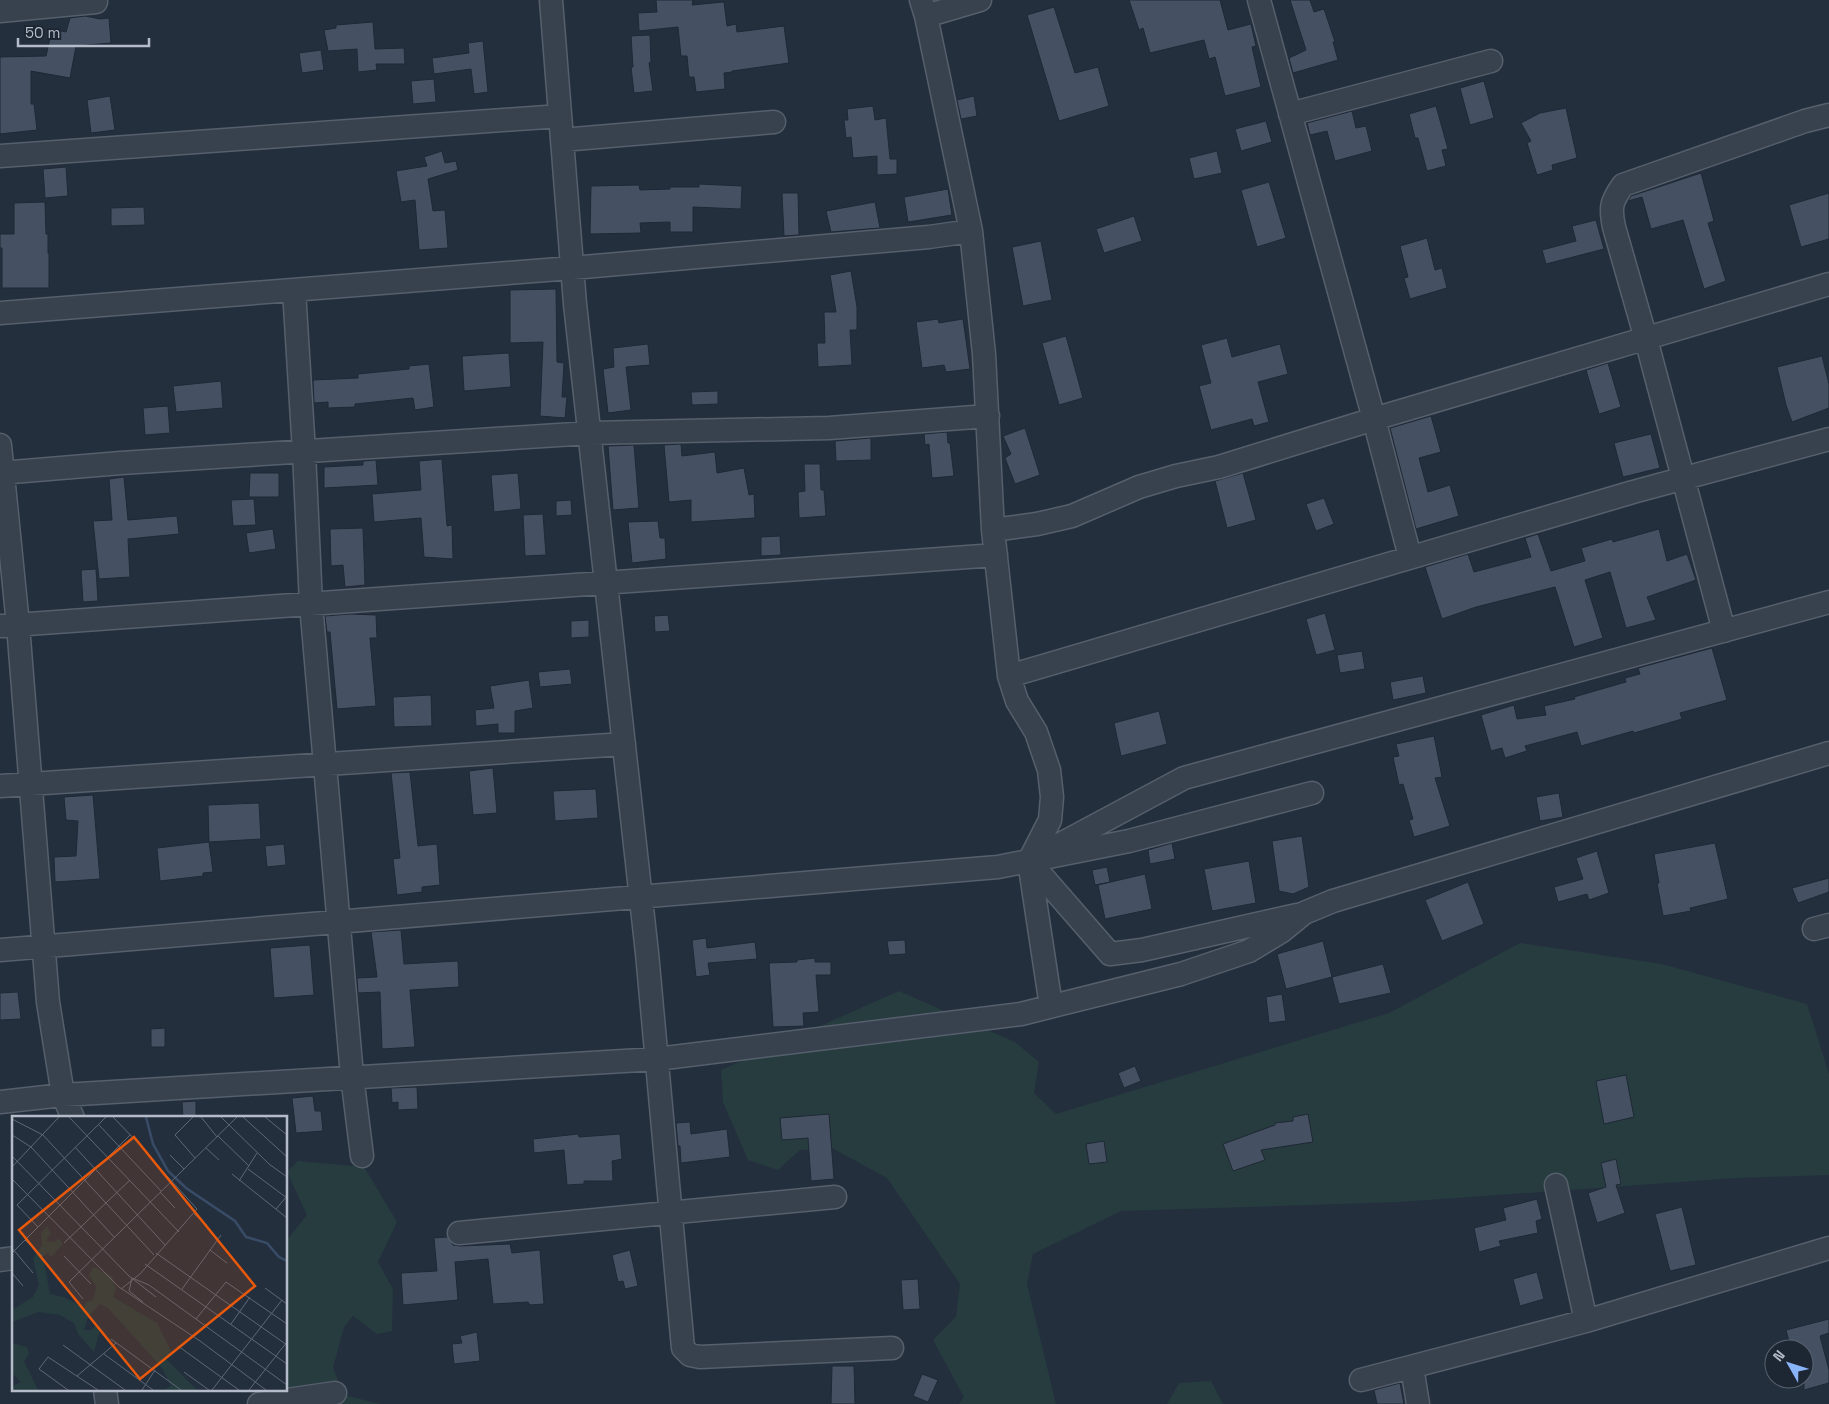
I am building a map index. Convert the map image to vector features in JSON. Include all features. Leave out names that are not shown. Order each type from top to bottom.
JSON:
[{"type":"street","points":[[551,0],[572,268],[641,898],[683,1348],[690,1355],[700,1356],[892,1348]]},
{"type":"street","points":[[980,0],[924,8],[971,231],[984,354],[996,555],[1010,676],[1017,702],[1036,732],[1049,770],[1052,797],[1050,820],[1029,861],[1051,1006]]},
{"type":"street","points":[[1259,0],[1410,557]]},
{"type":"street","points":[[0,11],[96,2]]},
{"type":"street","points":[[1290,114],[1491,61]]},
{"type":"street","points":[[1724,631],[1611,212],[1613,200],[1623,186],[1805,121],[1829,115]]},
{"type":"street","points":[[0,156],[560,116]]},
{"type":"street","points":[[562,140],[774,122]]},
{"type":"street","points":[[0,313],[929,238],[971,231]]},
{"type":"street","points":[[994,530],[1037,524],[1072,516],[1139,487],[1176,476],[1219,467],[1829,284]]},
{"type":"street","points":[[294,290],[311,604],[352,1076],[362,1156]]},
{"type":"street","points":[[1,473],[121,463],[590,433],[829,428],[988,416]]},
{"type":"street","points":[[1010,676],[1410,557],[1684,478],[1829,439]]},
{"type":"street","points":[[0,445],[9,626],[32,784],[48,1002],[63,1095],[72,1116]]},
{"type":"street","points":[[9,626],[996,555]]},
{"type":"street","points":[[1029,861],[1184,778],[1829,602]]},
{"type":"street","points":[[0,786],[624,744]]},
{"type":"street","points":[[1029,861],[1110,954],[1142,950],[1304,913],[1356,894],[1829,753]]},
{"type":"street","points":[[0,950],[998,867],[1129,841],[1312,793]]},
{"type":"street","points":[[0,1102],[63,1095],[352,1076],[657,1059],[1021,1014],[1181,974],[1249,951],[1282,931],[1304,913]]},
{"type":"street","points":[[1556,1185],[1586,1321]]},
{"type":"street","points":[[459,1233],[835,1197]]},
{"type":"street","points":[[1361,1380],[1586,1321],[1829,1248]]},
{"type":"street","points":[[1412,1367],[1418,1404]]},
{"type":"street","points":[[259,1404],[335,1393]]},
{"type":"green space","points":[[1520,943],[1662,964],[1807,1004],[1829,1074],[1829,1175],[1736,1178],[1400,1202],[1121,1211],[1033,1254],[1027,1284],[1056,1404],[959,1404],[964,1397],[933,1340],[956,1317],[960,1284],[887,1178],[832,1148],[800,1150],[778,1170],[748,1160],[723,1102],[721,1070],[899,991],[1015,1042],[1039,1062],[1034,1093],[1056,1114],[1389,1013]]},
{"type":"green space","points":[[298,1161],[364,1167],[397,1222],[378,1262],[393,1289],[392,1331],[377,1334],[353,1316],[344,1327],[333,1368],[344,1395],[380,1404],[267,1404],[264,1392],[288,1392],[288,1239],[307,1215],[288,1171]]},
{"type":"green space","points":[[1211,1381],[1223,1404],[1167,1404],[1179,1383]]},
{"type":"building","points":[[656,0],[693,0],[692,5],[724,2],[727,26],[736,24],[737,32],[784,26],[789,63],[724,73],[725,89],[696,92],[694,77],[689,77],[687,56],[681,56],[678,27],[639,31],[638,13],[657,12]]},
{"type":"building","points":[[1129,0],[1220,0],[1228,30],[1251,24],[1256,46],[1252,47],[1261,87],[1225,96],[1215,57],[1209,59],[1204,40],[1150,53],[1143,28],[1139,30]]},
{"type":"building","points":[[1290,0],[1310,0],[1314,12],[1324,9],[1335,42],[1333,42],[1338,60],[1293,73],[1289,58],[1306,50]]},
{"type":"building","points":[[1054,7],[1075,73],[1098,67],[1109,106],[1059,121],[1027,15]]},
{"type":"building","points":[[85,16],[100,19],[109,18],[111,43],[76,46],[70,78],[31,71],[31,104],[34,104],[37,130],[0,134],[0,57],[46,56],[52,29],[66,32],[70,18]]},
{"type":"building","points":[[373,22],[375,49],[404,48],[405,64],[376,64],[377,70],[358,72],[357,49],[328,51],[324,30],[336,28],[336,25]]},
{"type":"building","points":[[650,35],[651,62],[649,63],[653,91],[634,93],[631,67],[633,67],[631,36]]},
{"type":"building","points":[[483,41],[488,92],[474,94],[471,69],[434,74],[432,58],[469,53],[468,43]]},
{"type":"building","points":[[321,50],[324,70],[302,73],[299,53]]},
{"type":"building","points":[[434,79],[436,102],[413,104],[411,81]]},
{"type":"building","points":[[1484,81],[1494,118],[1470,125],[1460,88]]},
{"type":"building","points":[[110,96],[115,130],[91,133],[87,100]]},
{"type":"building","points":[[974,96],[977,116],[961,119],[957,100]]},
{"type":"building","points":[[873,106],[875,120],[886,118],[890,159],[897,159],[897,174],[877,175],[877,156],[853,158],[851,137],[846,138],[844,120],[848,120],[847,109]]},
{"type":"building","points":[[1436,106],[1448,149],[1442,150],[1446,166],[1427,171],[1418,138],[1415,138],[1409,114]]},
{"type":"building","points":[[1566,108],[1577,158],[1552,165],[1553,170],[1537,175],[1527,143],[1531,141],[1521,123],[1540,113]]},
{"type":"building","points":[[1352,111],[1356,128],[1366,126],[1372,151],[1335,161],[1327,131],[1310,135],[1307,123]]},
{"type":"building","points":[[1266,121],[1272,142],[1241,151],[1235,129]]},
{"type":"building","points":[[442,151],[445,163],[456,161],[458,170],[428,179],[433,211],[445,210],[448,248],[419,250],[415,200],[401,202],[396,171],[427,166],[424,157]]},
{"type":"building","points":[[1217,151],[1222,173],[1194,179],[1189,158]]},
{"type":"building","points":[[66,167],[68,196],[45,198],[43,169]]},
{"type":"building","points":[[1701,173],[1714,221],[1708,223],[1726,281],[1704,289],[1683,220],[1651,229],[1642,197],[1628,201],[1631,196]]},
{"type":"building","points":[[1269,182],[1286,238],[1257,247],[1241,190]]},
{"type":"building","points":[[699,184],[742,186],[741,209],[693,207],[693,232],[670,232],[670,222],[640,223],[641,233],[590,234],[591,186],[639,185],[640,190],[699,187]]},
{"type":"building","points":[[948,189],[952,215],[908,222],[904,197]]},
{"type":"building","points":[[782,193],[798,193],[799,235],[784,236]]},
{"type":"building","points":[[1829,193],[1829,239],[1801,247],[1789,205]]},
{"type":"building","points":[[45,202],[46,234],[48,234],[49,253],[49,288],[2,288],[0,234],[14,234],[14,203]]},
{"type":"building","points":[[875,202],[880,228],[831,232],[826,211]]},
{"type":"building","points":[[144,207],[145,225],[111,226],[111,208]]},
{"type":"building","points":[[1134,216],[1142,241],[1104,253],[1096,229]]},
{"type":"building","points":[[1596,220],[1604,249],[1546,264],[1542,250],[1576,241],[1572,226]]},
{"type":"building","points":[[1427,238],[1435,270],[1442,268],[1447,288],[1410,299],[1404,278],[1408,277],[1400,246]]},
{"type":"building","points":[[1041,241],[1052,300],[1023,306],[1012,247]]},
{"type":"building","points":[[851,271],[857,307],[857,330],[850,330],[852,365],[818,367],[817,343],[825,343],[824,312],[836,312],[830,275]]},
{"type":"building","points":[[556,289],[557,362],[564,363],[562,397],[567,397],[565,418],[540,416],[543,342],[510,343],[510,290]]},
{"type":"building","points":[[938,319],[939,323],[963,319],[970,369],[946,372],[944,365],[922,368],[916,322]]},
{"type":"building","points":[[1066,336],[1083,398],[1059,405],[1042,343]]},
{"type":"building","points":[[1227,338],[1232,357],[1280,344],[1288,374],[1258,382],[1269,422],[1254,426],[1252,419],[1211,430],[1199,386],[1211,383],[1201,345]]},
{"type":"building","points":[[648,344],[650,365],[626,367],[631,410],[608,413],[603,369],[614,367],[613,348]]},
{"type":"building","points":[[509,353],[511,387],[464,391],[462,356]]},
{"type":"building","points":[[1822,356],[1829,384],[1829,408],[1792,422],[1777,367]]},
{"type":"building","points":[[1608,363],[1621,407],[1599,414],[1586,370]]},
{"type":"building","points":[[429,364],[434,407],[415,410],[413,398],[355,404],[355,407],[328,408],[328,402],[314,403],[313,380],[358,378],[358,374],[409,369],[409,366]]},
{"type":"building","points":[[221,381],[223,408],[176,412],[173,386]]},
{"type":"building","points":[[718,391],[718,404],[692,405],[691,392]]},
{"type":"building","points":[[168,406],[170,433],[145,435],[143,408]]},
{"type":"building","points":[[1431,416],[1441,452],[1419,458],[1428,492],[1450,485],[1459,516],[1416,529],[1390,428]]},
{"type":"building","points":[[1025,428],[1040,475],[1015,484],[1005,458],[1011,454],[1003,436]]},
{"type":"building","points":[[947,432],[954,476],[932,478],[929,444],[925,445],[924,434]]},
{"type":"building","points":[[1651,434],[1660,468],[1623,477],[1614,443]]},
{"type":"building","points":[[871,438],[871,460],[836,461],[835,441]]},
{"type":"building","points":[[681,444],[682,456],[715,452],[717,473],[744,468],[749,495],[754,494],[755,518],[691,522],[691,500],[669,502],[664,445]]},
{"type":"building","points":[[634,445],[639,508],[613,510],[608,446]]},
{"type":"building","points":[[442,459],[447,526],[452,525],[453,559],[424,557],[421,518],[374,522],[372,494],[421,490],[419,461]]},
{"type":"building","points":[[376,460],[378,485],[324,488],[324,467],[363,465],[363,461]]},
{"type":"building","points":[[804,464],[820,464],[821,490],[824,490],[826,516],[799,518],[798,492],[805,491]]},
{"type":"building","points":[[250,473],[279,473],[279,497],[249,497]]},
{"type":"building","points":[[518,473],[521,509],[494,512],[491,475]]},
{"type":"building","points":[[1243,473],[1256,520],[1227,528],[1215,481]]},
{"type":"building","points":[[124,477],[128,520],[177,516],[179,534],[128,539],[130,577],[99,579],[93,521],[112,520],[109,479]]},
{"type":"building","points":[[1324,498],[1334,524],[1316,531],[1306,504]]},
{"type":"building","points":[[254,499],[256,525],[233,526],[231,500]]},
{"type":"building","points":[[571,500],[572,515],[556,516],[556,501]]},
{"type":"building","points":[[543,514],[546,555],[525,556],[523,515]]},
{"type":"building","points":[[658,521],[660,538],[665,538],[666,559],[632,563],[628,522]]},
{"type":"building","points":[[363,528],[365,585],[345,587],[343,565],[331,566],[330,529]]},
{"type":"building","points":[[273,529],[276,549],[249,553],[246,533]]},
{"type":"building","points":[[1659,529],[1667,561],[1687,554],[1696,580],[1647,597],[1656,620],[1626,628],[1610,572],[1585,580],[1603,638],[1574,647],[1555,587],[1476,607],[1442,619],[1425,567],[1468,554],[1474,572],[1531,557],[1525,538],[1538,534],[1551,571],[1585,561],[1581,548],[1612,539],[1613,542]]},
{"type":"building","points":[[780,536],[781,555],[761,556],[761,537]]},
{"type":"building","points":[[96,569],[98,601],[83,602],[81,570]]},
{"type":"building","points":[[1325,613],[1335,650],[1316,655],[1306,619]]},
{"type":"building","points":[[350,614],[376,615],[377,638],[370,638],[376,706],[337,709],[330,632],[327,632],[325,616]]},
{"type":"building","points":[[668,615],[670,631],[655,632],[654,616]]},
{"type":"building","points":[[589,620],[589,637],[571,638],[571,621]]},
{"type":"building","points":[[1712,648],[1727,700],[1680,713],[1682,719],[1581,746],[1577,732],[1525,746],[1527,751],[1505,758],[1502,748],[1491,751],[1481,715],[1514,705],[1517,719],[1546,715],[1544,706],[1575,699],[1574,697],[1626,682],[1625,678],[1640,674],[1638,668]]},
{"type":"building","points":[[1362,651],[1365,669],[1340,673],[1337,655]]},
{"type":"building","points":[[570,669],[572,684],[540,687],[538,672]]},
{"type":"building","points":[[1423,676],[1426,693],[1393,700],[1390,682]]},
{"type":"building","points":[[529,680],[533,708],[515,711],[515,733],[498,733],[498,724],[476,726],[475,710],[494,708],[490,686]]},
{"type":"building","points":[[431,695],[432,726],[394,727],[393,697]]},
{"type":"building","points":[[1159,711],[1167,744],[1121,756],[1114,723]]},
{"type":"building","points":[[1434,736],[1442,777],[1435,778],[1450,826],[1414,837],[1409,820],[1413,819],[1403,784],[1399,785],[1393,757],[1399,756],[1396,744]]},
{"type":"building","points":[[493,768],[497,813],[473,815],[469,771]]},
{"type":"building","points":[[410,772],[418,846],[437,844],[440,885],[422,887],[422,892],[397,895],[393,859],[400,858],[391,773]]},
{"type":"building","points":[[596,789],[598,818],[555,821],[553,791]]},
{"type":"building","points":[[1559,793],[1563,817],[1540,821],[1536,797]]},
{"type":"building","points":[[93,795],[100,879],[55,882],[54,857],[76,856],[78,821],[66,820],[64,797]]},
{"type":"building","points":[[259,803],[261,839],[209,842],[208,805]]},
{"type":"building","points":[[1302,836],[1309,887],[1293,894],[1279,891],[1272,841]]},
{"type":"building","points":[[209,842],[213,872],[203,873],[203,876],[160,881],[157,848]]},
{"type":"building","points":[[1172,843],[1175,859],[1150,864],[1148,850]]},
{"type":"building","points":[[1715,843],[1728,899],[1690,908],[1691,911],[1663,916],[1654,854]]},
{"type":"building","points":[[284,844],[286,865],[267,867],[265,846]]},
{"type":"building","points":[[1597,851],[1609,893],[1589,900],[1587,894],[1558,902],[1554,887],[1583,879],[1576,858]]},
{"type":"building","points":[[1249,861],[1256,903],[1212,911],[1204,869]]},
{"type":"building","points":[[1107,867],[1110,882],[1095,885],[1092,870]]},
{"type":"building","points":[[1145,874],[1152,909],[1105,919],[1098,885]]},
{"type":"building","points":[[1829,878],[1829,892],[1798,903],[1792,888]]},
{"type":"building","points":[[1468,882],[1484,924],[1442,941],[1425,900]]},
{"type":"building","points":[[401,930],[404,964],[458,961],[459,987],[410,990],[415,1047],[382,1049],[380,992],[358,993],[357,978],[377,977],[371,932]]},
{"type":"building","points":[[706,938],[707,948],[755,942],[757,959],[708,963],[710,975],[696,977],[692,940]]},
{"type":"building","points":[[905,940],[906,954],[889,955],[887,941]]},
{"type":"building","points":[[1323,941],[1332,977],[1286,989],[1277,954]]},
{"type":"building","points":[[310,945],[314,995],[274,998],[270,948]]},
{"type":"building","points":[[815,958],[815,962],[831,962],[831,975],[816,975],[819,1012],[803,1013],[804,1026],[773,1027],[769,963],[797,962],[797,960]]},
{"type":"building","points":[[1383,964],[1391,993],[1339,1004],[1332,977]]},
{"type":"building","points":[[18,992],[21,1019],[0,1020],[0,993]]},
{"type":"building","points":[[1282,994],[1286,1021],[1269,1023],[1266,997]]},
{"type":"building","points":[[165,1028],[165,1047],[151,1047],[151,1029]]},
{"type":"building","points":[[1135,1066],[1141,1081],[1124,1088],[1118,1073]]},
{"type":"building","points":[[1626,1075],[1634,1117],[1604,1124],[1596,1081]]},
{"type":"building","points":[[417,1087],[418,1109],[398,1110],[398,1102],[392,1103],[391,1088]]},
{"type":"building","points":[[313,1096],[315,1111],[321,1111],[323,1131],[296,1133],[292,1098]]},
{"type":"building","points":[[196,1101],[196,1116],[183,1116],[182,1102]]},
{"type":"building","points":[[829,1114],[834,1179],[811,1181],[808,1138],[782,1140],[780,1118]]},
{"type":"building","points":[[1308,1114],[1313,1142],[1261,1150],[1265,1160],[1233,1171],[1223,1144],[1275,1125],[1275,1123],[1293,1121],[1293,1117]]},
{"type":"building","points":[[690,1122],[691,1134],[727,1129],[730,1157],[681,1163],[676,1123]]},
{"type":"building","points":[[578,1134],[579,1137],[620,1134],[622,1159],[612,1161],[613,1181],[584,1181],[584,1184],[567,1185],[564,1150],[534,1153],[533,1139]]},
{"type":"building","points":[[1104,1141],[1107,1162],[1089,1164],[1086,1144]]},
{"type":"building","points":[[1616,1159],[1621,1184],[1616,1185],[1625,1213],[1597,1223],[1588,1193],[1606,1187],[1601,1163]]},
{"type":"building","points":[[1537,1199],[1542,1219],[1536,1221],[1538,1233],[1499,1241],[1501,1246],[1479,1252],[1474,1228],[1506,1220],[1503,1208]]},
{"type":"building","points":[[1682,1207],[1696,1265],[1670,1271],[1655,1214]]},
{"type":"building","points":[[447,1237],[453,1245],[460,1246],[510,1244],[512,1253],[540,1250],[544,1304],[530,1305],[528,1302],[493,1304],[488,1259],[455,1262],[458,1300],[403,1305],[401,1273],[437,1271],[434,1238]]},
{"type":"building","points":[[630,1250],[638,1286],[625,1289],[623,1281],[618,1282],[612,1255]]},
{"type":"building","points":[[1537,1272],[1544,1299],[1520,1306],[1513,1279]]},
{"type":"building","points":[[918,1279],[920,1309],[903,1310],[901,1280]]},
{"type":"building","points":[[1829,1319],[1829,1333],[1820,1336],[1829,1370],[1829,1383],[1814,1387],[1814,1339],[1788,1339],[1786,1330]]},
{"type":"building","points":[[477,1332],[480,1361],[454,1364],[452,1344],[462,1343],[460,1336]]},
{"type":"building","points":[[832,1366],[854,1366],[855,1404],[831,1404]]},
{"type":"building","points":[[922,1374],[938,1380],[928,1402],[913,1396]]},
{"type":"building","points":[[1400,1383],[1404,1404],[1377,1404],[1374,1390]]}]
